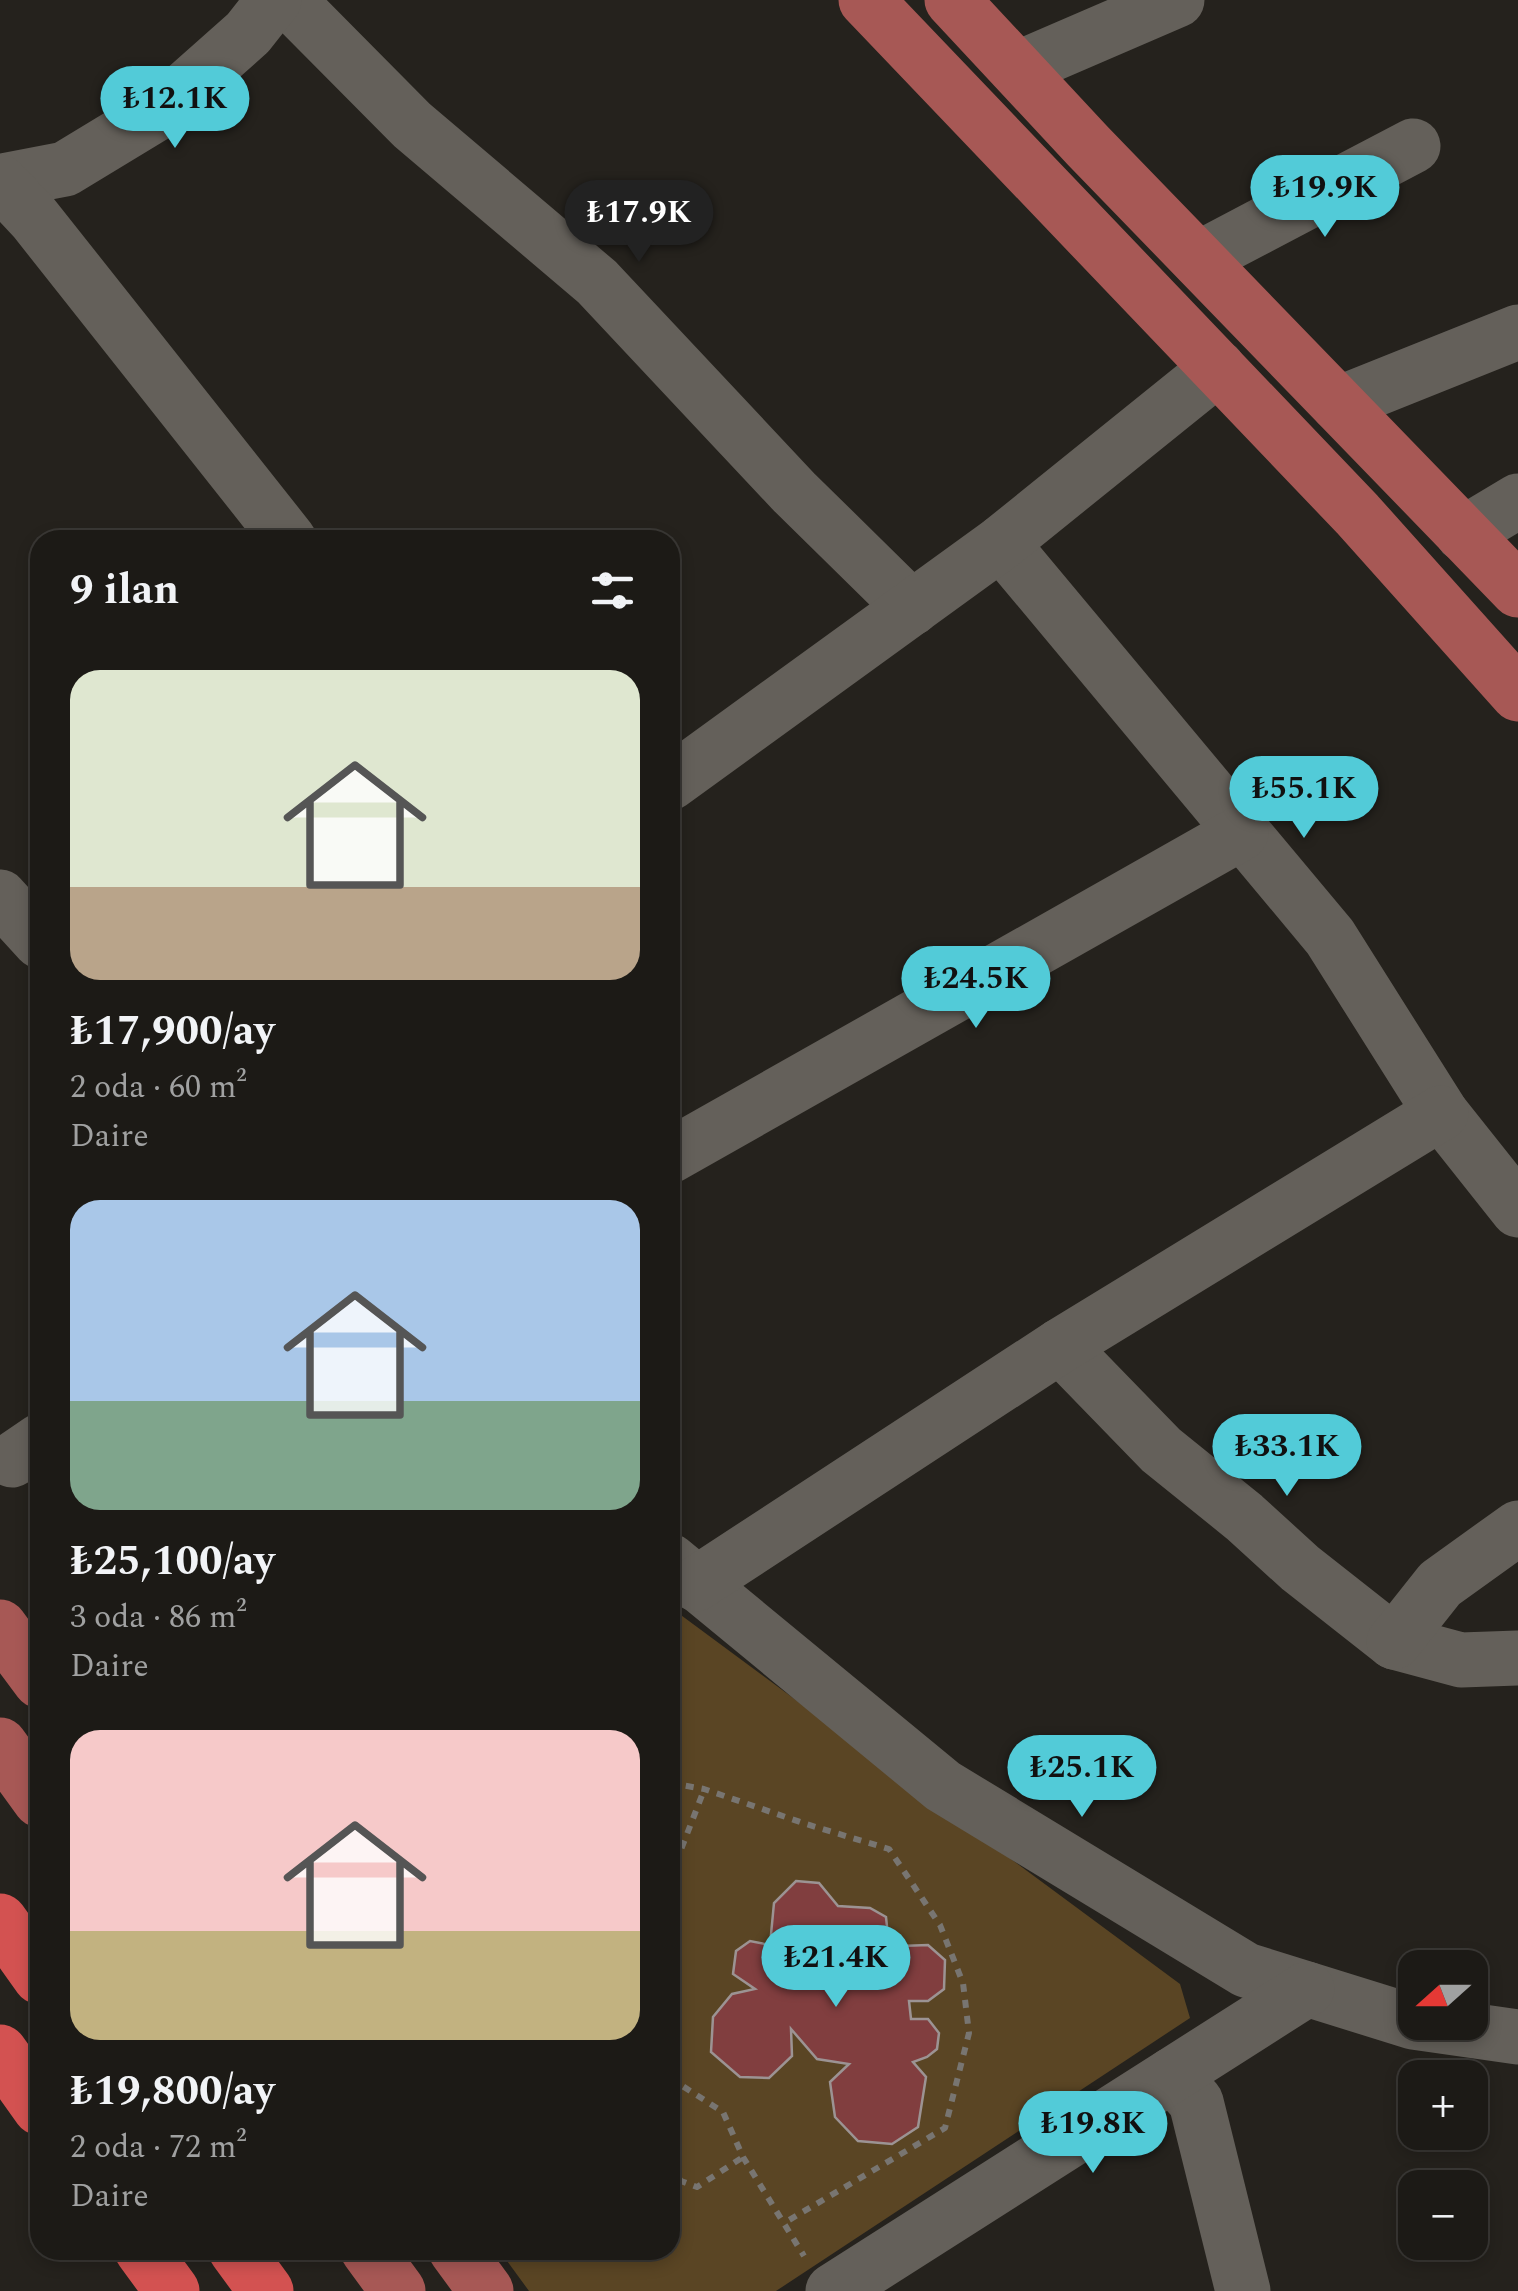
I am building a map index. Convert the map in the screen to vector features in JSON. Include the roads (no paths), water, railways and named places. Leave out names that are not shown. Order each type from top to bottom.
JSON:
[{"type":"highway","points":[[0,1921],[30,1964]]},
{"type":"highway","points":[[0,2052],[30,2094]]},
{"type":"highway","points":[[149,2260],[172,2291]]},
{"type":"highway","points":[[243,2260],[266,2291]]},
{"type":"main road","points":[[866,0],[1357,514],[1518,694]]},
{"type":"main road","points":[[952,0],[1518,590]]},
{"type":"main road","points":[[0,1627],[30,1668]]},
{"type":"main road","points":[[0,1745],[30,1786]]},
{"type":"main road","points":[[375,2260],[398,2291]]},
{"type":"main road","points":[[463,2260],[486,2291]]},
{"type":"street","points":[[1,182],[65,169],[158,112],[248,33],[274,0]]},
{"type":"street","points":[[288,0],[412,125],[597,282],[794,492],[912,608]]},
{"type":"street","points":[[1017,69],[1177,0]]},
{"type":"street","points":[[1198,259],[1412,146]]},
{"type":"street","points":[[1,182],[34,218],[281,530]]},
{"type":"street","points":[[1338,404],[1518,332]]},
{"type":"street","points":[[680,776],[1002,543],[1218,368]]},
{"type":"street","points":[[1464,534],[1518,501]]},
{"type":"street","points":[[1002,543],[1330,937],[1442,1112],[1518,1210]]},
{"type":"street","points":[[680,1150],[1241,833]]},
{"type":"street","points":[[0,897],[30,929]]},
{"type":"street","points":[[1442,1112],[683,1572],[943,1786],[1246,1970],[1413,2022],[1518,2037]]},
{"type":"street","points":[[1060,1346],[1161,1450],[1394,1642],[1461,1660],[1518,1658]]},
{"type":"street","points":[[1394,1642],[1440,1584],[1518,1528]]},
{"type":"street","points":[[819,2274],[1172,2074],[1307,1989]]},
{"type":"street","points":[[1172,2074],[1196,2102],[1244,2291]]}]
